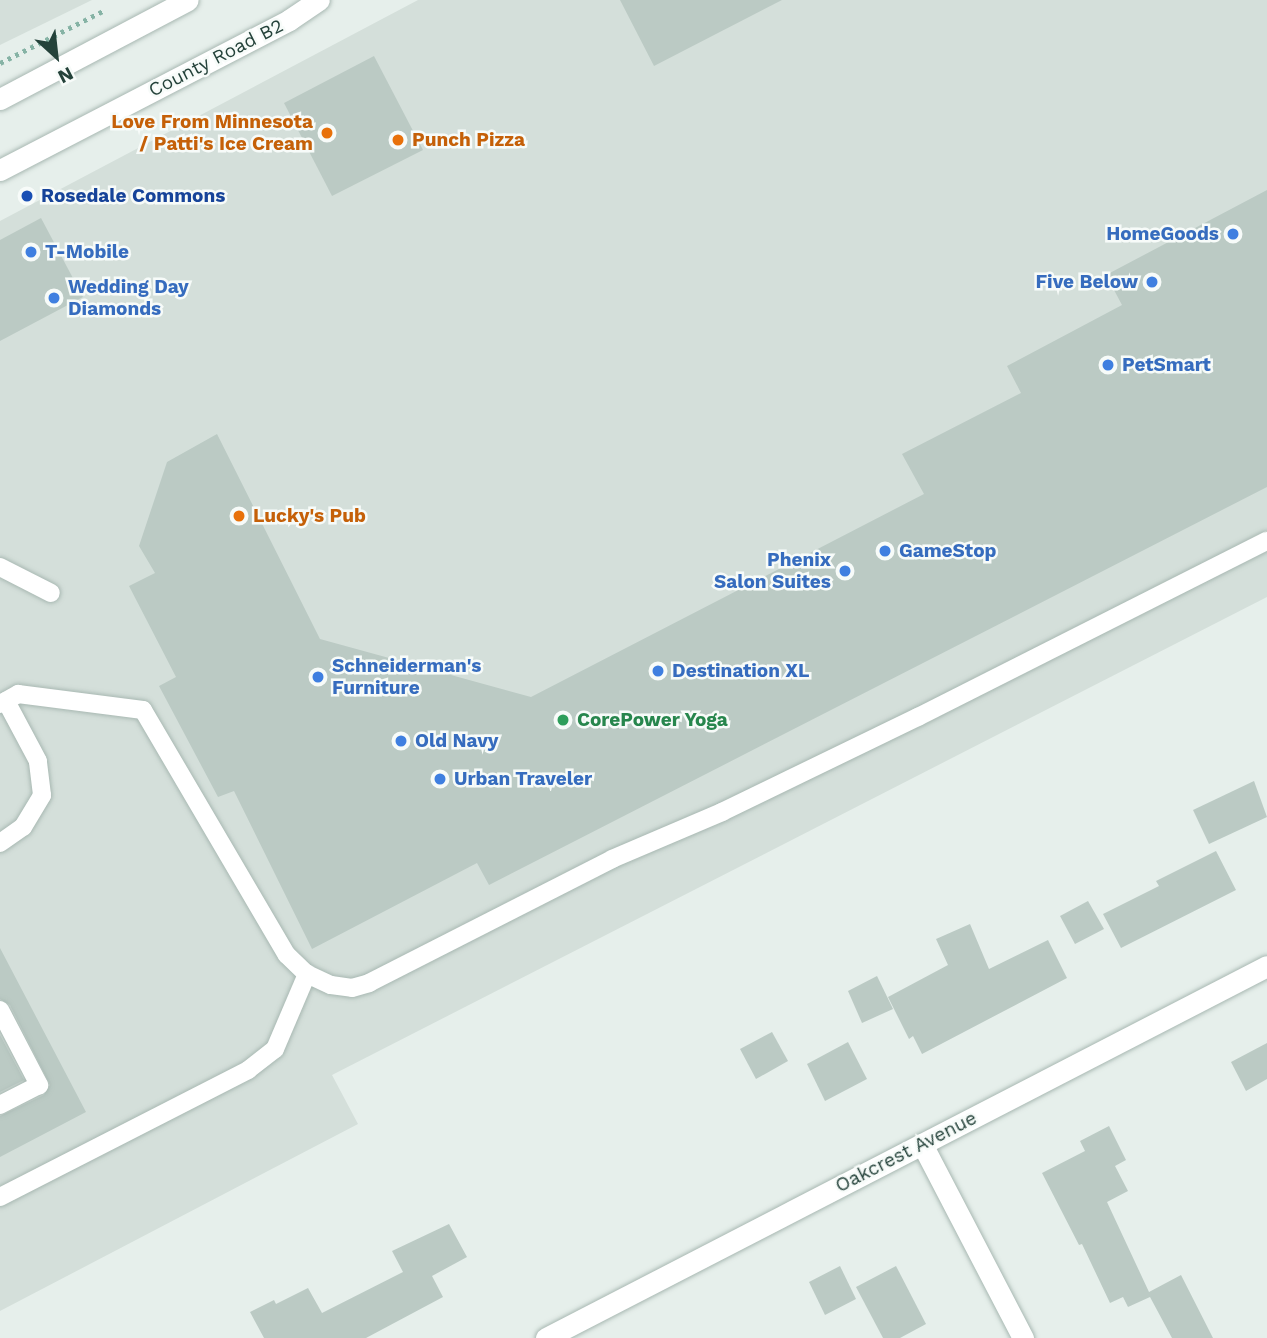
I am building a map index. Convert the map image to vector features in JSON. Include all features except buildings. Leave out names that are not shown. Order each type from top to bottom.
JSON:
[{"type":"street","points":[[0,99],[188,0]]},
{"type":"street","name":"County Road B2","points":[[0,170],[289,20],[319,0]]},
{"type":"street","name":"Oakcrest Avenue","points":[[546,1338],[1267,967]]},
{"type":"street","points":[[922,1144],[1023,1338]]},
{"type":"lane","points":[[8,699],[144,710],[287,955],[307,974],[331,985],[352,988],[369,983],[612,859],[722,812],[882,735],[1267,541]]},
{"type":"lane","points":[[0,567],[51,593]]},
{"type":"lane","points":[[0,843],[23,827],[42,795],[38,761],[8,699]]},
{"type":"lane","points":[[0,1197],[248,1070],[275,1048],[307,974]]},
{"type":"lane","points":[[0,1010],[38,1085],[0,1105]]},
{"type":"path","points":[[0,63],[114,6]]},
{"type":"shaded area","points":[[0,0],[92,0],[0,45]]},
{"type":"shaded area","name":"Rosedale Commons","points":[[418,0],[1267,0],[1267,597],[332,1075],[358,1124],[0,1311],[0,221]]},
{"type":"place","name":"Love From Minnesota / Patti's Ice Cream","points":[[327,133]]},
{"type":"place","name":"Punch Pizza","points":[[398,140]]},
{"type":"place","name":"Rosedale Commons","points":[[27,196]]},
{"type":"place","name":"HomeGoods","points":[[1233,234]]},
{"type":"place","name":"T-Mobile","points":[[31,252]]},
{"type":"place","name":"Five Below","points":[[1152,282]]},
{"type":"place","name":"Wedding Day Diamonds","points":[[54,298]]},
{"type":"place","name":"PetSmart","points":[[1108,365]]},
{"type":"place","name":"Lucky's Pub","points":[[239,516]]},
{"type":"place","name":"GameStop","points":[[885,551]]},
{"type":"place","name":"Phenix Salon Suites","points":[[845,571]]},
{"type":"place","name":"Destination XL","points":[[658,671]]},
{"type":"place","name":"Schneiderman's Furniture","points":[[318,677]]},
{"type":"place","name":"CorePower Yoga","points":[[563,720]]},
{"type":"place","name":"Old Navy","points":[[401,741]]},
{"type":"place","name":"Urban Traveler","points":[[440,779]]}]
